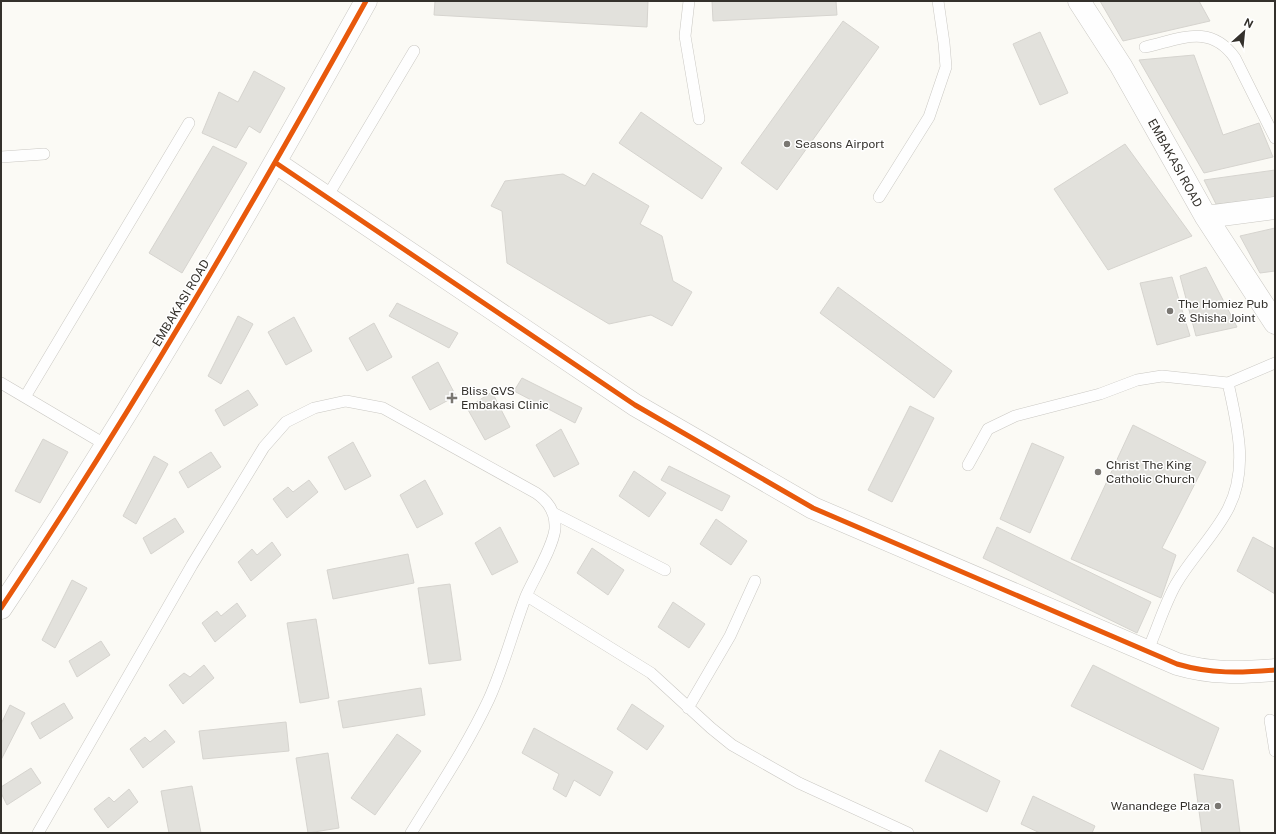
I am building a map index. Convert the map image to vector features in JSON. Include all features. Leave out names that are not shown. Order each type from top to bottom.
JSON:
[{"type":"street","name":"EMBAKASI ROAD","points":[[1,608],[150,374],[276,163],[366,1]]},
{"type":"street","name":"EMBAKASI ROAD","points":[[1079,1],[1121,66],[1206,217],[1275,323]]},
{"type":"street","points":[[276,163],[635,405],[813,508],[1177,664],[1218,673],[1275,670]]},
{"type":"street","points":[[1206,217],[1275,208]]},
{"type":"lane","points":[[689,1],[685,36],[699,119]]},
{"type":"lane","points":[[879,197],[929,117],[946,67],[938,1]]},
{"type":"lane","points":[[1145,47],[1200,36],[1218,40],[1227,47],[1234,58],[1275,138]]},
{"type":"lane","points":[[327,197],[414,51]]},
{"type":"lane","points":[[25,398],[189,123]]},
{"type":"lane","points":[[1,157],[44,154]]},
{"type":"lane","points":[[968,465],[988,429],[1015,416],[1100,394],[1137,380],[1162,376],[1228,383],[1275,363]]},
{"type":"lane","points":[[1147,652],[1176,585],[1228,509],[1236,490],[1240,454],[1238,427],[1228,383]]},
{"type":"lane","points":[[1,384],[106,445]]},
{"type":"lane","points":[[38,833],[192,565],[264,447],[286,422],[314,408],[346,401],[383,408],[536,493],[546,500],[553,513],[555,529],[526,596],[489,698],[463,750],[410,833]]},
{"type":"lane","points":[[553,513],[664,570]]},
{"type":"lane","points":[[688,708],[730,636],[755,581]]},
{"type":"lane","points":[[526,596],[634,661],[664,684],[688,708],[732,745],[799,783],[908,833]]},
{"type":"lane","points":[[1270,720],[1275,751]]},
{"type":"building","points":[[435,1],[648,1],[647,27],[434,15]]},
{"type":"building","points":[[712,1],[836,1],[837,15],[713,21]]},
{"type":"building","points":[[1100,1],[1199,1],[1210,21],[1123,41]]},
{"type":"building","name":"Seasons Airport","points":[[843,21],[879,47],[777,190],[741,163]]},
{"type":"building","points":[[1040,32],[1068,93],[1040,105],[1013,44]]},
{"type":"building","points":[[1194,55],[1223,135],[1259,123],[1273,157],[1204,173],[1139,60]]},
{"type":"building","points":[[254,71],[285,88],[260,133],[249,126],[236,148],[202,133],[219,92],[238,102]]},
{"type":"building","points":[[641,112],[722,168],[702,199],[619,143]]},
{"type":"building","points":[[1125,144],[1192,236],[1108,270],[1054,189]]},
{"type":"building","points":[[213,146],[247,163],[182,273],[149,253]]},
{"type":"building","points":[[1275,170],[1275,199],[1216,204],[1204,180]]},
{"type":"building","points":[[593,173],[649,206],[640,224],[662,236],[673,281],[692,292],[672,326],[651,315],[609,324],[507,263],[502,211],[491,206],[505,181],[563,174],[585,186]]},
{"type":"building","points":[[1275,228],[1275,271],[1260,273],[1240,236]]},
{"type":"building","points":[[1206,267],[1237,327],[1196,336],[1180,276]]},
{"type":"building","points":[[1172,277],[1190,336],[1157,345],[1140,283]]},
{"type":"building","points":[[838,287],[952,371],[934,398],[820,313]]},
{"type":"building","points":[[397,303],[458,333],[449,348],[389,316]]},
{"type":"building","points":[[238,316],[253,324],[221,384],[208,376]]},
{"type":"building","points":[[294,317],[312,351],[286,365],[268,332]]},
{"type":"building","points":[[374,323],[392,357],[367,371],[349,338]]},
{"type":"building","points":[[438,362],[456,396],[430,410],[412,377]]},
{"type":"building","points":[[522,378],[582,408],[575,423],[514,391]]},
{"type":"building","points":[[248,390],[258,405],[224,426],[215,410]]},
{"type":"building","points":[[492,392],[510,427],[485,440],[467,408]]},
{"type":"building","points":[[910,406],[934,418],[892,502],[868,490]]},
{"type":"building","points":[[1133,425],[1206,462],[1162,548],[1176,555],[1161,598],[1071,559]]},
{"type":"building","points":[[561,429],[579,464],[554,477],[536,445]]},
{"type":"building","points":[[43,439],[68,452],[40,503],[15,491]]},
{"type":"building","points":[[353,442],[371,476],[345,490],[328,457]]},
{"type":"building","points":[[1032,443],[1064,457],[1030,533],[1000,519]]},
{"type":"building","points":[[211,452],[221,467],[188,488],[179,472]]},
{"type":"building","points":[[154,456],[168,464],[136,524],[123,516]]},
{"type":"building","points":[[669,466],[730,496],[722,511],[661,480]]},
{"type":"building","points":[[634,471],[666,493],[649,517],[619,496]]},
{"type":"building","points":[[309,480],[318,492],[287,518],[273,499],[288,487],[293,492]]},
{"type":"building","points":[[425,480],[443,514],[417,528],[400,495]]},
{"type":"building","points":[[175,518],[184,532],[151,554],[143,538]]},
{"type":"building","points":[[716,519],[747,541],[731,565],[700,544]]},
{"type":"building","points":[[500,527],[518,562],[492,575],[475,543]]},
{"type":"building","points":[[997,527],[1151,602],[1137,633],[983,558]]},
{"type":"building","points":[[1253,537],[1275,549],[1275,594],[1237,571]]},
{"type":"building","points":[[272,542],[281,555],[251,581],[238,562],[252,549],[257,555]]},
{"type":"building","points":[[592,548],[624,570],[608,595],[577,573]]},
{"type":"building","points":[[408,554],[414,583],[333,599],[327,570]]},
{"type":"building","points":[[72,580],[87,588],[55,648],[42,640]]},
{"type":"building","points":[[450,584],[461,660],[429,664],[418,588]]},
{"type":"building","points":[[673,602],[705,624],[689,648],[658,627]]},
{"type":"building","points":[[237,603],[246,616],[215,642],[202,623],[217,611],[221,616]]},
{"type":"building","points":[[316,619],[329,698],[300,703],[287,623]]},
{"type":"building","points":[[101,641],[110,655],[77,677],[69,661]]},
{"type":"building","points":[[204,665],[214,678],[183,704],[169,685],[184,673],[190,677]]},
{"type":"building","points":[[1093,665],[1219,728],[1203,770],[1071,706]]},
{"type":"building","points":[[421,688],[425,715],[343,728],[338,701]]},
{"type":"building","points":[[64,703],[73,718],[40,739],[31,723]]},
{"type":"building","points":[[632,704],[664,726],[647,750],[617,729]]},
{"type":"building","points":[[10,705],[25,713],[1,760],[1,724]]},
{"type":"building","points":[[286,722],[289,751],[203,759],[199,731]]},
{"type":"building","points":[[534,728],[613,772],[600,796],[574,780],[566,797],[553,789],[559,774],[522,753]]},
{"type":"building","points":[[165,730],[175,742],[143,768],[130,749],[145,737],[150,742]]},
{"type":"building","points":[[397,734],[421,751],[375,815],[351,798]]},
{"type":"building","points":[[940,750],[1000,781],[987,812],[925,781]]},
{"type":"building","points":[[328,753],[339,828],[308,833],[296,758]]},
{"type":"building","points":[[31,768],[41,783],[7,805],[1,793],[1,787]]},
{"type":"building","name":"Wanandege Plaza","points":[[1194,774],[1233,780],[1240,833],[1202,833]]},
{"type":"building","points":[[192,786],[201,833],[169,833],[161,791]]},
{"type":"building","points":[[129,789],[138,802],[108,828],[94,809],[109,797],[114,802]]},
{"type":"building","points":[[1033,796],[1095,826],[1092,833],[1040,833],[1021,824]]},
{"type":"cycle path","points":[[1,608],[97,460],[190,309],[279,156],[366,1]]},
{"type":"cycle path","points":[[276,163],[635,405],[813,508],[1177,664],[1202,670],[1226,672],[1275,670]]},
{"type":"place","name":"Seasons Airport","points":[[787,144]]},
{"type":"place","name":"The Homiez Pub & Shisha Joint","points":[[1170,311]]},
{"type":"place","name":"Bliss GVS Embakasi Clinic","points":[[452,398]]},
{"type":"place","name":"Christ The King Catholic Church","points":[[1098,472]]},
{"type":"place","name":"Wanandege Plaza","points":[[1218,806]]}]
